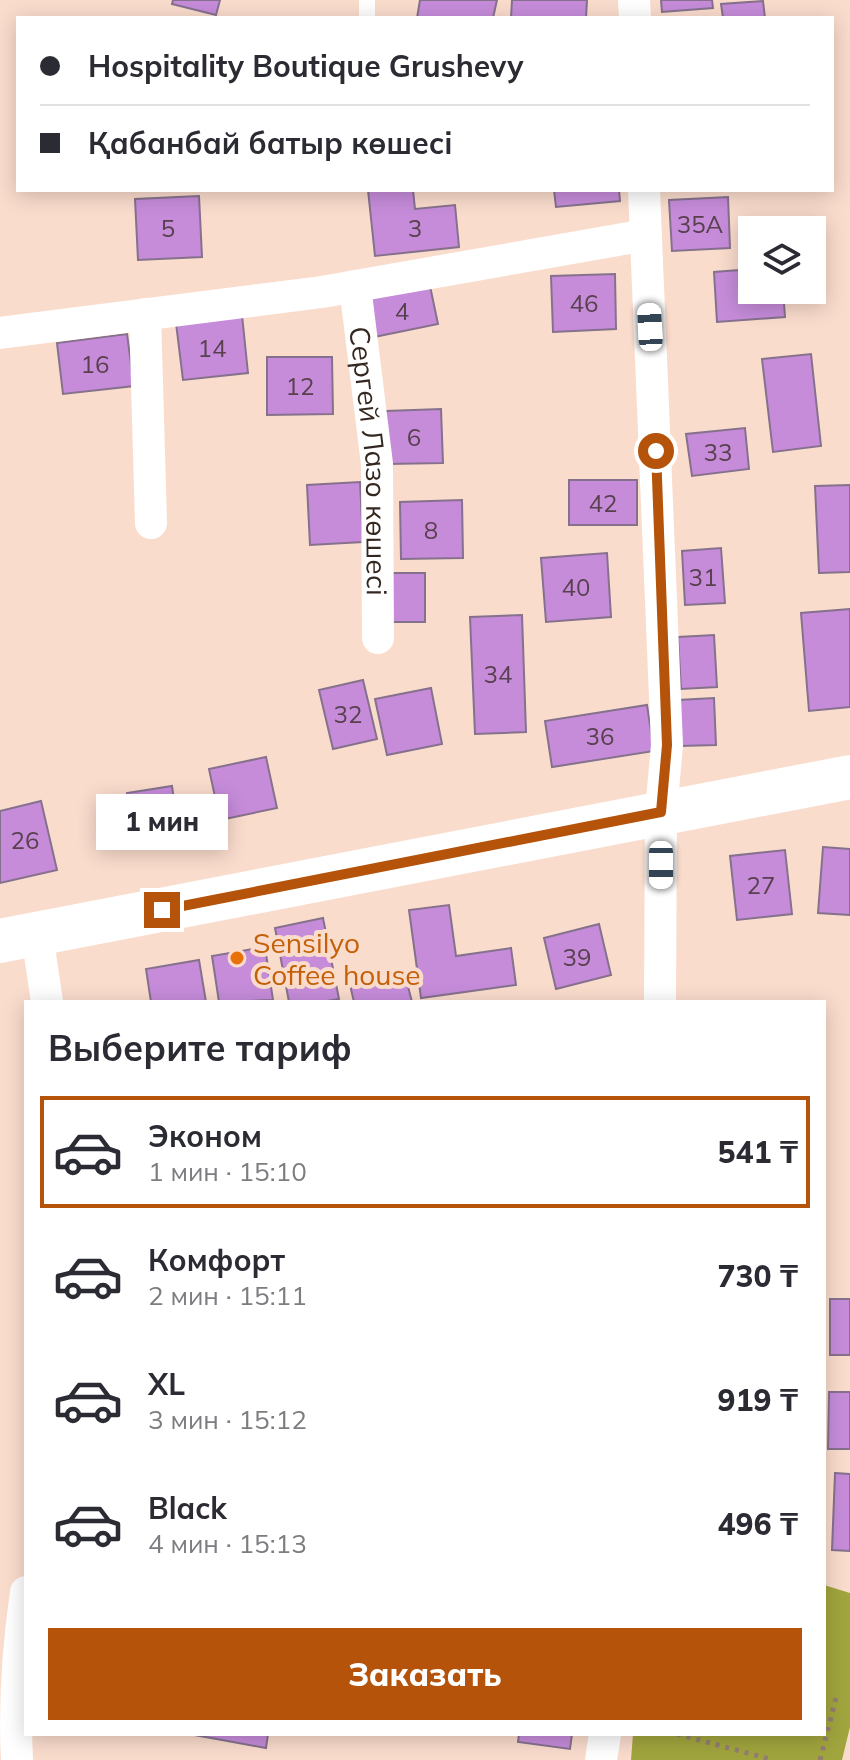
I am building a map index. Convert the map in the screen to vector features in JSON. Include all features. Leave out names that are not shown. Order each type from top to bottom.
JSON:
[{"type":"street","points":[[644,192],[666,729],[661,812],[660,1000]]},
{"type":"street","name":"Сергей Лазо көшесі","points":[[0,333],[355,286],[646,235]]},
{"type":"street","name":"Сергей Лазо көшесі","points":[[355,286],[377,464],[378,638]]},
{"type":"street","points":[[145,314],[151,523]]},
{"type":"street","points":[[46,1000],[18,938],[850,777]]},
{"type":"street","points":[[17,1760],[13,1712],[24,1607]]},
{"type":"street","points":[[601,1760],[605,1736]]},
{"type":"path","points":[[820,1760],[837,1694]]},
{"type":"path","points":[[684,1736],[773,1760]]},
{"type":"shaded area","points":[[826,1586],[850,1593],[850,1727],[842,1760],[631,1760],[633,1736],[826,1736]]},
{"type":"building","points":[[173,0],[220,0],[216,15],[172,4]]},
{"type":"building","points":[[420,0],[497,0],[493,16],[417,16]]},
{"type":"building","points":[[512,0],[587,0],[586,16],[511,16]]},
{"type":"building","points":[[661,0],[712,0],[713,8],[662,12]]},
{"type":"building","points":[[763,1],[765,16],[723,16],[721,4]]},
{"type":"building","points":[[368,192],[413,192],[415,209],[455,205],[459,247],[375,256]]},
{"type":"building","points":[[554,192],[619,192],[620,201],[556,207]]},
{"type":"building","points":[[199,196],[202,257],[138,260],[135,199]]},
{"type":"building","points":[[728,197],[730,248],[672,251],[669,200]]},
{"type":"building","points":[[738,270],[738,304],[784,304],[785,317],[717,322],[714,272]]},
{"type":"building","points":[[615,274],[616,329],[553,332],[551,276]]},
{"type":"building","points":[[430,286],[438,324],[374,337],[367,298]]},
{"type":"building","points":[[242,315],[248,373],[183,380],[176,323]]},
{"type":"building","points":[[127,334],[134,386],[63,394],[57,343]]},
{"type":"building","points":[[811,354],[821,446],[773,452],[762,359]]},
{"type":"building","points":[[267,357],[332,357],[333,414],[267,415]]},
{"type":"building","points":[[441,409],[443,463],[387,464],[386,411]]},
{"type":"building","points":[[745,428],[749,469],[692,476],[686,434]]},
{"type":"building","points":[[569,480],[637,480],[637,525],[569,525]]},
{"type":"building","points":[[360,482],[363,542],[310,545],[307,485]]},
{"type":"building","points":[[850,485],[850,572],[819,573],[815,486]]},
{"type":"building","points":[[462,500],[463,558],[401,559],[400,502]]},
{"type":"building","points":[[721,548],[725,603],[685,605],[682,551]]},
{"type":"building","points":[[607,553],[611,617],[546,622],[541,558]]},
{"type":"building","points":[[389,573],[425,573],[425,622],[388,622]]},
{"type":"building","points":[[850,609],[850,707],[809,711],[801,613]]},
{"type":"building","points":[[522,615],[526,732],[475,734],[470,617]]},
{"type":"building","points":[[714,635],[717,687],[681,689],[678,637]]},
{"type":"building","points":[[363,680],[377,739],[333,749],[319,690]]},
{"type":"building","points":[[431,688],[442,744],[387,755],[375,699]]},
{"type":"building","points":[[714,698],[716,745],[680,746],[678,700]]},
{"type":"building","points":[[647,705],[654,751],[552,767],[545,721]]},
{"type":"building","points":[[266,757],[277,808],[220,820],[209,769]]},
{"type":"building","points":[[172,786],[179,837],[135,844],[127,793]]},
{"type":"building","points":[[41,801],[57,870],[0,883],[0,811]]},
{"type":"building","points":[[823,847],[850,849],[850,915],[818,913]]},
{"type":"building","points":[[785,850],[792,914],[737,920],[730,856]]},
{"type":"building","points":[[449,905],[456,956],[511,948],[516,985],[421,998],[409,910]]},
{"type":"building","points":[[323,918],[339,999],[289,1000],[275,928]]},
{"type":"building","points":[[599,924],[611,975],[556,989],[544,938]]},
{"type":"building","points":[[265,947],[273,1000],[219,1000],[212,956]]},
{"type":"building","points":[[199,960],[206,1000],[151,1000],[146,969]]},
{"type":"building","points":[[404,971],[411,1000],[354,1000],[350,985]]},
{"type":"building","points":[[830,1299],[850,1299],[850,1355],[830,1355]]},
{"type":"building","points":[[829,1392],[850,1392],[850,1449],[828,1449]]},
{"type":"building","points":[[835,1473],[850,1474],[850,1551],[832,1550]]},
{"type":"building","points":[[200,1736],[268,1736],[266,1748]]},
{"type":"building","points":[[519,1736],[572,1736],[570,1749],[518,1742]]},
{"type":"place","name":"Sensilyo Coffee house","points":[[237,958]]},
{"type":"route","points":[[162,910],[661,812],[667,745],[656,451]]}]
